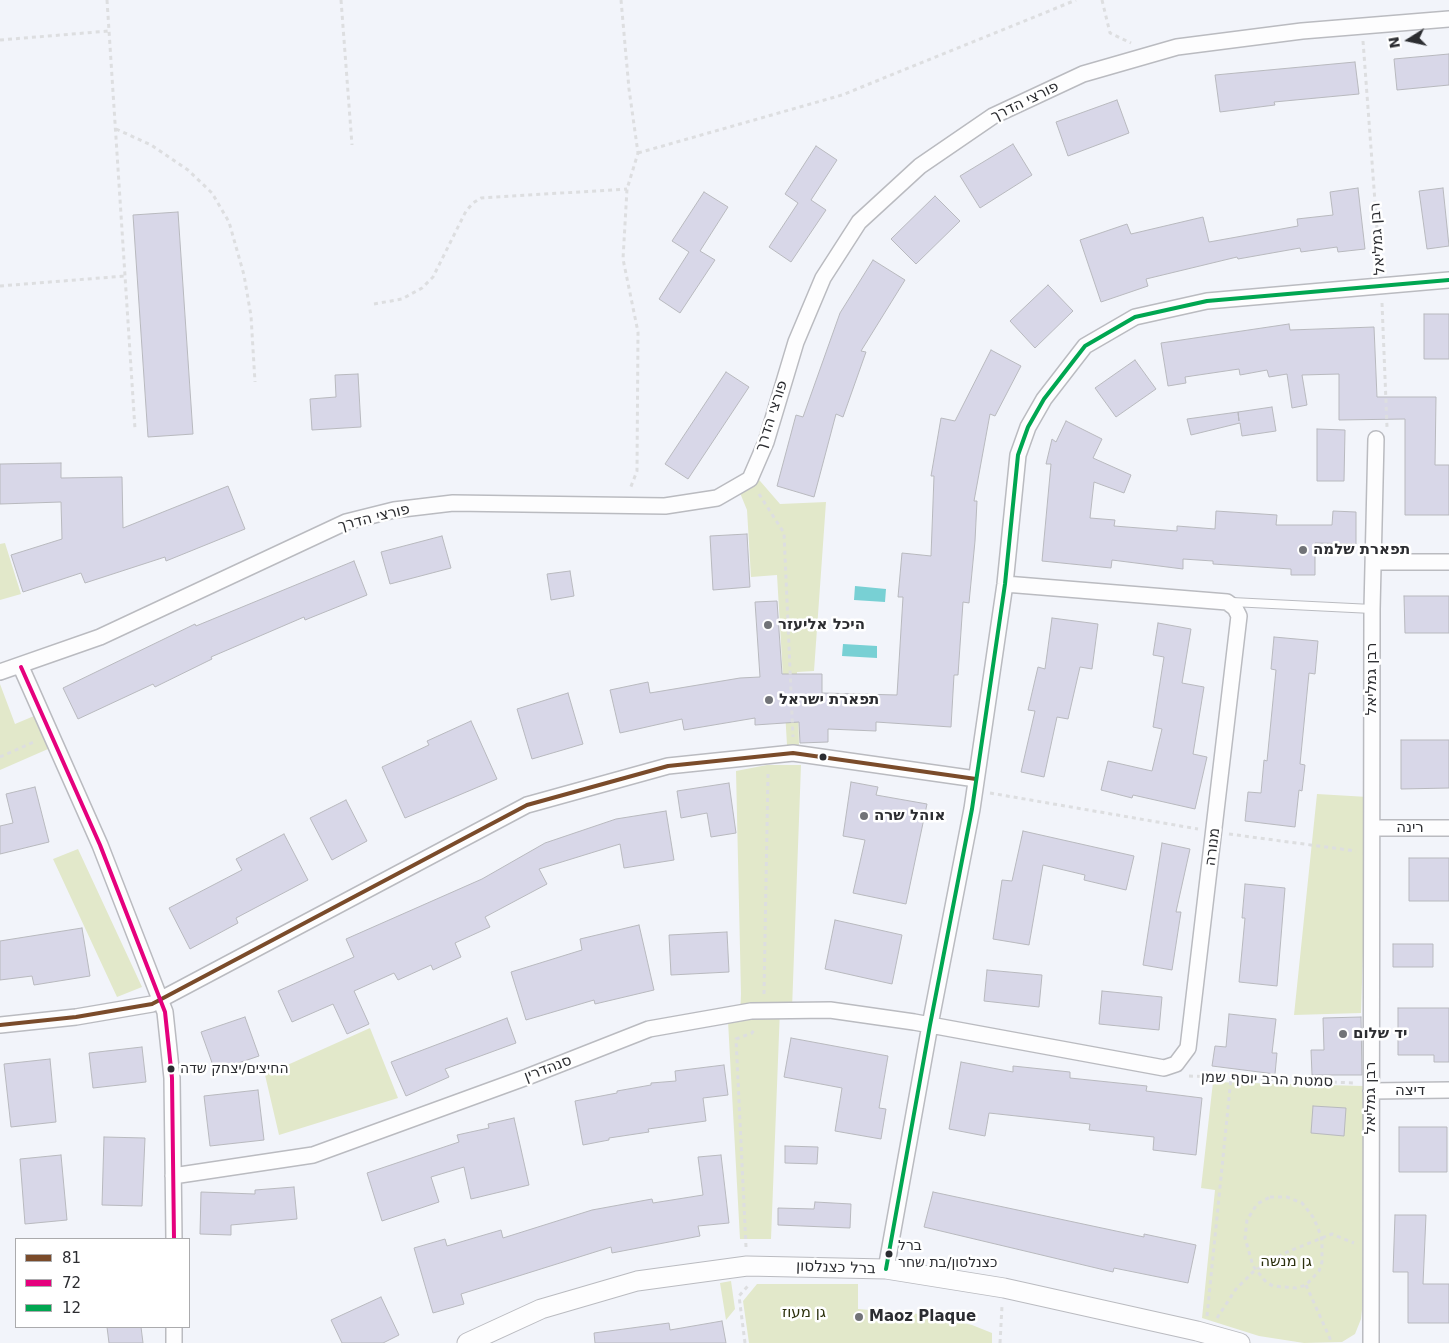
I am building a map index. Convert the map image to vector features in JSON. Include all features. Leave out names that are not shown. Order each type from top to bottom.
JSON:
[{"type":"street","name":"פורצי הדרך","points":[[0,672],[100,637],[346,522],[394,510],[453,503],[665,506],[717,498],[750,479],[766,442],[796,342],[823,278],[859,222],[920,166],[992,116],[1083,74],[1176,48],[1362,26],[1449,19]]},
{"type":"street","points":[[886,1270],[975,785],[1005,584],[1018,455],[1028,427],[1044,399],[1085,346],[1135,317],[1207,301],[1449,280]]},
{"type":"street","name":"רבן גמליאל","points":[[1370,1343],[1372,609],[1376,439]]},
{"type":"street","points":[[1374,562],[1449,562]]},
{"type":"street","points":[[1005,584],[1227,602]]},
{"type":"street","name":"מנורה","points":[[1164,1068],[1176,1064],[1188,1048],[1239,625],[1239,616],[1235,608],[1227,602]]},
{"type":"street","points":[[21,666],[100,845],[161,998],[169,1036],[172,1078],[174,1238]]},
{"type":"street","points":[[0,1025],[140,1007],[332,910],[527,805],[668,766],[794,753],[975,785]]},
{"type":"street","name":"רינה","points":[[1372,828],[1449,828]]},
{"type":"street","name":"סנהדרין","points":[[174,1176],[313,1155],[527,1077],[649,1029],[751,1010],[780,1008],[830,1010],[930,1025]]},
{"type":"street","points":[[930,1025],[1164,1068]]},
{"type":"street","name":"דיצה","points":[[1371,1087],[1449,1090]]},
{"type":"street","name":"ברל כצנלסון","points":[[467,1343],[541,1309],[637,1281],[746,1266],[886,1270],[1004,1288],[1208,1334],[1240,1343]]},
{"type":"street","points":[[174,1328],[174,1343]]},
{"type":"lane","points":[[1227,602],[1372,609]]},
{"type":"path","points":[[107,0],[136,429]]},
{"type":"path","points":[[341,0],[352,146]]},
{"type":"path","points":[[621,0],[629,89],[638,153],[627,189],[623,258],[638,332],[637,472],[623,505]]},
{"type":"path","points":[[638,153],[842,95],[1076,0]]},
{"type":"path","points":[[1102,0],[1110,33],[1133,44]]},
{"type":"path","name":"רבן גמליאל","points":[[1362,26],[1381,285],[1387,438],[1376,439]]},
{"type":"path","points":[[0,40],[109,31]]},
{"type":"path","points":[[116,130],[151,146],[188,170],[212,193],[229,222],[244,275],[251,316],[255,382]]},
{"type":"path","points":[[374,304],[402,300],[422,288],[434,277],[466,211],[481,198],[627,189]]},
{"type":"path","points":[[0,286],[125,276]]},
{"type":"path","points":[[750,479],[784,533],[794,753]]},
{"type":"path","points":[[0,757],[51,735]]},
{"type":"path","points":[[975,785],[1215,832],[1371,853]]},
{"type":"path","name":"סמטת הרב יוסף שמן","points":[[1164,1068],[1195,1078],[1231,1078],[1371,1087]]},
{"type":"path","points":[[1208,1334],[1231,1078]]},
{"type":"path","points":[[1287,1196],[1302,1203],[1313,1217],[1321,1237],[1323,1251],[1319,1271],[1306,1284],[1296,1288],[1273,1286],[1266,1282],[1256,1270],[1247,1247],[1246,1220],[1257,1204],[1270,1197],[1287,1196]]},
{"type":"path","points":[[1208,1334],[1230,1296],[1256,1270],[1321,1237],[1335,1234],[1370,1251]]},
{"type":"path","points":[[745,1343],[739,1296],[748,1285],[746,1266]]},
{"type":"path","points":[[1306,1284],[1332,1343]]},
{"type":"path","points":[[1000,1328],[1000,1343]]},
{"type":"green space","points":[[754,474],[780,504],[826,502],[814,671],[797,672],[799,745],[787,745],[777,575],[751,577],[747,510],[738,488]]},
{"type":"green space","points":[[5,543],[21,594],[0,600],[0,544]]},
{"type":"green space","points":[[0,684],[15,724],[34,716],[48,749],[0,770]]},
{"type":"green space","points":[[767,765],[801,765],[792,1009],[780,1009],[771,1239],[740,1239],[728,1021],[740,1018],[741,994],[736,771]]},
{"type":"green space","points":[[1317,794],[1368,797],[1361,1013],[1294,1015]]},
{"type":"green space","points":[[78,849],[142,987],[117,997],[53,859]]},
{"type":"green space","points":[[370,1028],[398,1098],[279,1135],[265,1075]]},
{"type":"green space","name":"גן מנשה","points":[[1213,1082],[1363,1086],[1363,1300],[1361,1319],[1355,1334],[1342,1342],[1304,1343],[1259,1336],[1202,1318],[1215,1190],[1201,1188]]},
{"type":"green space","points":[[731,1281],[735,1309],[726,1320],[720,1283]]},
{"type":"green space","name":"גן מעוז","points":[[757,1284],[858,1284],[858,1309],[932,1315],[972,1325],[992,1333],[992,1343],[749,1343],[743,1301]]},
{"type":"water","points":[[855,586],[886,589],[885,602],[854,600]]},
{"type":"water","points":[[843,644],[877,646],[877,658],[842,656]]},
{"type":"building","points":[[1449,54],[1449,85],[1397,90],[1394,59]]},
{"type":"building","points":[[1355,62],[1359,94],[1274,102],[1275,105],[1220,112],[1215,75]]},
{"type":"building","points":[[1117,100],[1129,133],[1068,156],[1056,122]]},
{"type":"building","points":[[1013,144],[1032,175],[980,208],[960,176]]},
{"type":"building","points":[[816,146],[837,160],[811,200],[826,210],[791,262],[769,247],[798,203],[785,194]]},
{"type":"building","points":[[1358,188],[1365,249],[1338,252],[1337,247],[1301,252],[1300,248],[1238,259],[1237,257],[1146,279],[1148,286],[1101,302],[1080,240],[1127,224],[1131,234],[1203,217],[1209,242],[1298,226],[1297,219],[1333,215],[1330,192]]},
{"type":"building","points":[[1443,188],[1449,246],[1427,249],[1419,191]]},
{"type":"building","points":[[704,192],[728,207],[700,251],[715,260],[680,313],[659,299],[689,252],[672,241]]},
{"type":"building","points":[[935,196],[960,221],[916,264],[891,239]]},
{"type":"building","points":[[178,212],[193,434],[148,437],[133,215]]},
{"type":"building","points":[[873,260],[905,280],[861,351],[866,352],[843,417],[836,414],[814,497],[777,486],[796,415],[803,417],[840,313]]},
{"type":"building","points":[[1048,285],[1073,311],[1035,348],[1010,321]]},
{"type":"building","points":[[1424,314],[1449,314],[1449,359],[1424,359]]},
{"type":"building","points":[[1289,324],[1290,330],[1374,327],[1377,397],[1436,397],[1435,465],[1449,465],[1449,515],[1405,515],[1405,419],[1339,420],[1339,374],[1302,375],[1307,405],[1292,408],[1287,374],[1269,377],[1267,370],[1240,375],[1239,369],[1185,377],[1186,383],[1168,386],[1161,343]]},
{"type":"building","points":[[991,350],[1021,366],[995,416],[990,414],[974,501],[977,501],[969,603],[963,602],[958,675],[954,675],[951,727],[876,722],[876,731],[828,729],[828,742],[800,743],[799,722],[755,725],[755,718],[684,730],[682,719],[620,733],[610,690],[648,682],[650,693],[740,678],[760,677],[755,602],[777,601],[782,674],[822,674],[822,693],[897,695],[903,597],[898,597],[902,553],[931,556],[934,476],[931,476],[941,418],[955,421]]},
{"type":"building","points":[[1135,360],[1156,389],[1116,417],[1095,388]]},
{"type":"building","points":[[726,372],[749,387],[688,479],[665,464]]},
{"type":"building","points":[[358,374],[361,427],[312,430],[310,399],[336,397],[335,375]]},
{"type":"building","points":[[1272,407],[1276,431],[1242,436],[1240,423],[1191,435],[1187,419]]},
{"type":"building","points":[[1066,421],[1102,439],[1093,458],[1131,475],[1124,493],[1094,482],[1090,518],[1115,520],[1114,526],[1177,531],[1177,526],[1215,529],[1216,511],[1277,515],[1276,525],[1332,525],[1333,511],[1356,512],[1356,544],[1315,543],[1315,575],[1291,575],[1291,569],[1213,564],[1213,561],[1183,559],[1183,569],[1112,560],[1111,568],[1042,561],[1051,464],[1046,464],[1052,439],[1056,442]]},
{"type":"building","points":[[1317,429],[1345,430],[1344,481],[1317,481]]},
{"type":"building","points":[[61,463],[61,478],[122,477],[123,528],[228,486],[245,529],[166,561],[165,557],[85,583],[81,573],[23,592],[11,555],[62,539],[61,502],[0,504],[0,464]]},
{"type":"building","points":[[747,534],[750,587],[713,590],[710,536]]},
{"type":"building","points":[[442,536],[451,568],[390,584],[381,552]]},
{"type":"building","points":[[354,561],[367,595],[305,620],[304,617],[211,657],[212,659],[155,687],[153,684],[78,719],[63,688],[195,624],[196,626]]},
{"type":"building","points":[[570,571],[574,596],[551,600],[547,574]]},
{"type":"building","points":[[1404,596],[1449,596],[1449,633],[1405,633]]},
{"type":"building","points":[[1052,618],[1098,624],[1092,669],[1080,667],[1068,719],[1057,717],[1044,777],[1021,772],[1035,711],[1028,710],[1038,667],[1045,669]]},
{"type":"building","points":[[1158,623],[1191,629],[1182,683],[1204,687],[1193,754],[1207,757],[1195,809],[1133,795],[1132,798],[1101,790],[1108,761],[1152,771],[1162,729],[1153,727],[1164,657],[1153,655]]},
{"type":"building","points":[[1274,637],[1318,641],[1315,674],[1309,673],[1300,764],[1305,765],[1302,791],[1299,790],[1295,827],[1245,821],[1248,792],[1261,793],[1264,760],[1267,761],[1276,670],[1271,669]]},
{"type":"building","points":[[568,693],[583,744],[532,759],[517,709]]},
{"type":"building","points":[[471,721],[497,779],[405,818],[382,767],[429,745],[427,741]]},
{"type":"building","points":[[1401,740],[1449,740],[1449,788],[1401,789]]},
{"type":"building","points":[[851,782],[878,787],[876,795],[927,804],[906,904],[853,893],[865,840],[843,836]]},
{"type":"building","points":[[729,783],[736,833],[711,837],[707,813],[681,818],[677,791]]},
{"type":"building","points":[[35,787],[49,842],[0,854],[0,826],[13,823],[6,794]]},
{"type":"building","points":[[346,800],[367,841],[332,860],[310,818]]},
{"type":"building","points":[[666,811],[674,860],[624,868],[620,844],[539,869],[547,884],[485,917],[490,927],[455,943],[461,957],[433,970],[431,965],[398,980],[394,973],[354,991],[369,1024],[347,1034],[333,1004],[292,1022],[278,991],[354,957],[346,939],[482,879],[545,843],[616,819]]},
{"type":"building","points":[[1023,831],[1134,856],[1126,890],[1084,880],[1085,875],[1043,865],[1029,945],[993,939],[1002,880],[1012,881]]},
{"type":"building","points":[[284,834],[308,880],[236,918],[238,923],[190,949],[169,908],[242,870],[236,859]]},
{"type":"building","points":[[1162,843],[1190,849],[1176,912],[1181,912],[1172,970],[1143,965]]},
{"type":"building","points":[[1409,858],[1449,858],[1449,901],[1409,901]]},
{"type":"building","points":[[1245,884],[1285,888],[1277,986],[1239,982],[1245,918],[1242,918]]},
{"type":"building","points":[[835,920],[902,935],[892,984],[825,969]]},
{"type":"building","points":[[639,925],[654,990],[595,1004],[594,1000],[526,1020],[511,972],[582,950],[580,939]]},
{"type":"building","points":[[82,928],[90,976],[34,985],[32,976],[0,980],[0,941]]},
{"type":"building","points":[[727,932],[729,972],[671,975],[669,935]]},
{"type":"building","points":[[1393,944],[1433,944],[1433,967],[1393,967]]},
{"type":"building","points":[[987,970],[1042,975],[1039,1007],[984,1001]]},
{"type":"building","points":[[1102,991],[1162,997],[1159,1030],[1099,1024]]},
{"type":"building","points":[[1398,1008],[1449,1008],[1449,1062],[1434,1062],[1434,1055],[1398,1055]]},
{"type":"building","points":[[1229,1014],[1276,1019],[1272,1053],[1277,1053],[1275,1074],[1212,1066],[1215,1046],[1226,1047]]},
{"type":"building","points":[[245,1017],[259,1056],[215,1071],[201,1032]]},
{"type":"building","name":"יד שלום","points":[[1361,1017],[1362,1075],[1312,1075],[1311,1050],[1324,1050],[1323,1018]]},
{"type":"building","points":[[507,1018],[516,1043],[445,1069],[449,1077],[406,1096],[391,1062]]},
{"type":"building","points":[[791,1038],[888,1056],[879,1108],[886,1109],[881,1139],[835,1131],[842,1088],[784,1077]]},
{"type":"building","points":[[142,1047],[146,1082],[93,1088],[89,1053]]},
{"type":"building","points":[[50,1059],[56,1122],[11,1127],[4,1064]]},
{"type":"building","points":[[961,1062],[1013,1072],[1013,1066],[1070,1072],[1070,1078],[1147,1086],[1146,1091],[1202,1098],[1196,1155],[1153,1150],[1154,1137],[1089,1130],[1090,1124],[989,1113],[985,1136],[949,1129]]},
{"type":"building","points":[[724,1065],[728,1095],[703,1098],[706,1121],[648,1129],[649,1132],[609,1138],[609,1140],[583,1145],[575,1101],[651,1085],[651,1083],[676,1081],[675,1071]]},
{"type":"building","points":[[258,1090],[264,1140],[210,1146],[204,1096]]},
{"type":"building","points":[[1313,1106],[1346,1108],[1344,1136],[1311,1133]]},
{"type":"building","points":[[514,1118],[529,1185],[471,1199],[464,1167],[431,1177],[439,1202],[382,1221],[367,1173],[459,1142],[457,1135],[489,1128],[488,1124]]},
{"type":"building","points":[[1399,1127],[1447,1127],[1447,1172],[1399,1172]]},
{"type":"building","points":[[104,1137],[145,1138],[142,1206],[102,1205]]},
{"type":"building","points":[[785,1146],[818,1147],[817,1164],[785,1163]]},
{"type":"building","points":[[61,1155],[67,1220],[25,1224],[20,1159]]},
{"type":"building","points":[[721,1155],[729,1223],[698,1226],[700,1236],[612,1253],[611,1247],[461,1294],[464,1304],[433,1313],[414,1248],[445,1239],[447,1246],[501,1230],[503,1238],[592,1210],[652,1199],[653,1203],[703,1195],[698,1157]]},
{"type":"building","points":[[294,1187],[297,1219],[231,1225],[231,1235],[200,1234],[201,1192],[255,1194],[255,1190]]},
{"type":"building","points":[[933,1192],[1144,1237],[1144,1234],[1196,1245],[1188,1283],[1114,1268],[1113,1272],[924,1227]]},
{"type":"building","points":[[815,1202],[851,1204],[850,1228],[778,1225],[778,1208],[814,1209]]},
{"type":"building","points":[[1395,1215],[1426,1215],[1423,1284],[1449,1284],[1449,1323],[1408,1323],[1408,1272],[1393,1272]]},
{"type":"building","points":[[381,1297],[399,1335],[383,1343],[342,1343],[331,1320]]},
{"type":"building","points":[[722,1321],[726,1343],[595,1343],[594,1333],[669,1323],[670,1330]]},
{"type":"building","points":[[107,1328],[141,1328],[143,1343],[109,1343]]},
{"type":"transit line","name":"12","points":[[886,1269],[930,1025],[972,809],[1005,584],[1018,455],[1028,427],[1044,399],[1085,346],[1135,317],[1207,301],[1449,280]]},
{"type":"transit line","name":"72","points":[[21,667],[100,845],[165,1012],[172,1078],[174,1238]]},
{"type":"transit line","name":"81","points":[[0,1025],[76,1017],[152,1004],[527,805],[668,766],[793,753],[976,779]]},
{"type":"place","name":"תפארת שלמה","points":[[1303,550]]},
{"type":"place","name":"היכל אליעזר","points":[[768,625]]},
{"type":"place","name":"תפארת ישראל","points":[[769,700]]},
{"type":"place","name":"אוהל שרה","points":[[864,816]]},
{"type":"place","name":"יד שלום","points":[[1343,1034]]},
{"type":"place","name":"החיצים/יצחק שדה","points":[[171,1069]]},
{"type":"place","name":"ברל כצנלסון/בת שחר","points":[[889,1254]]},
{"type":"place","name":"Maoz Plaque","points":[[859,1317]]}]
